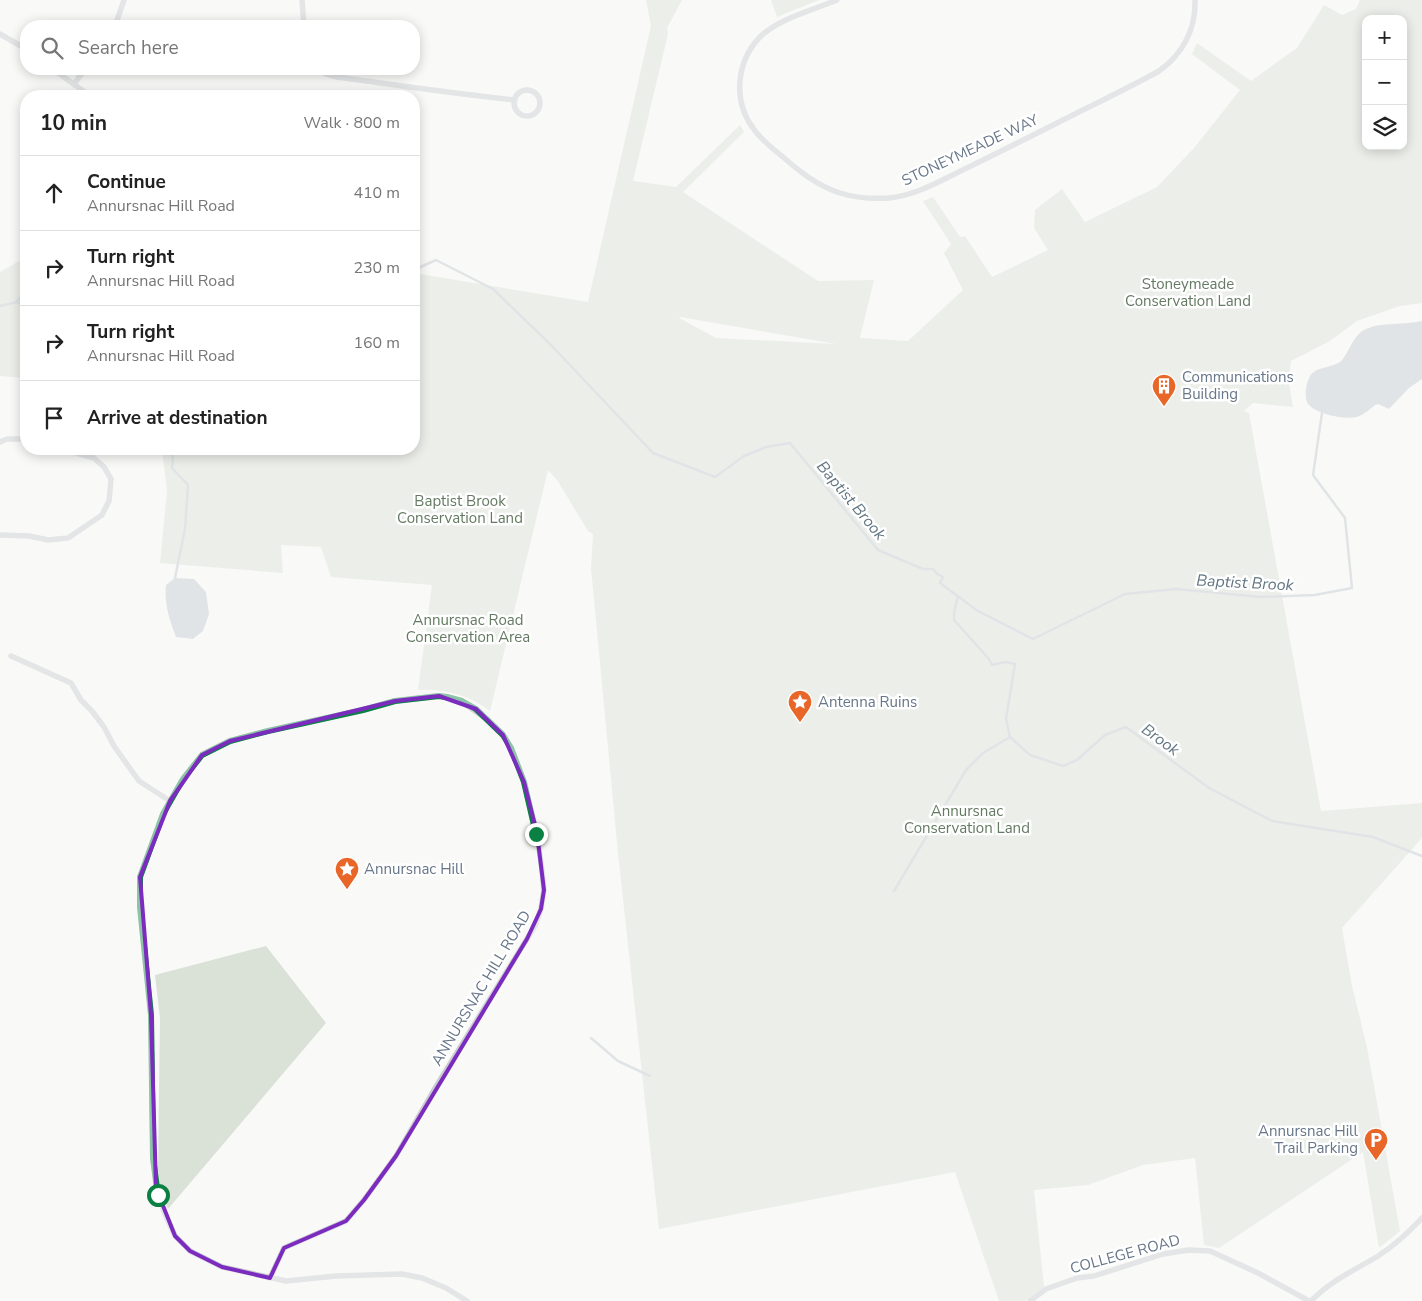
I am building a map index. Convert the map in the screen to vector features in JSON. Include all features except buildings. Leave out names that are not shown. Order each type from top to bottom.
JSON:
[{"type":"street","points":[[117,20],[124,0]]},
{"type":"street","points":[[302,0],[304,20]]},
{"type":"street","name":"STONEYMEADE WAY","points":[[837,0],[781,23],[758,38],[742,67],[739,84],[741,100],[746,116],[758,134],[803,174],[822,186],[843,194],[876,198],[898,197],[920,190],[1159,71],[1173,60],[1187,40],[1194,20],[1195,0]]},
{"type":"street","points":[[0,34],[20,46]]},
{"type":"street","points":[[61,75],[82,90]]},
{"type":"street","points":[[74,84],[81,75]]},
{"type":"street","points":[[330,75],[515,100]]},
{"type":"street","points":[[530,90],[538,96],[540,106],[534,114],[524,115],[516,109],[515,100],[521,92],[530,90]]},
{"type":"street","points":[[0,442],[7,439],[20,439]]},
{"type":"street","points":[[0,535],[29,536],[48,540],[68,538],[102,515],[109,500],[111,479],[104,467],[94,458],[84,455]]},
{"type":"street","points":[[11,656],[71,683],[81,700],[104,727],[114,746],[139,781],[170,801]]},
{"type":"street","name":"ANNURSNAC HILL ROAD","points":[[270,1278],[284,1248],[346,1221],[364,1200],[396,1156],[434,1090],[524,945],[536,924],[541,909],[543,895],[542,870],[536,834],[524,782],[511,748],[503,735],[476,709],[462,701],[439,696],[395,701],[230,741],[202,755],[183,779],[163,814],[140,877],[140,907],[151,1015],[153,1158],[156,1188],[175,1236],[190,1251],[222,1267],[270,1278],[291,1281],[336,1276],[402,1274],[422,1278],[439,1285],[467,1301]]},
{"type":"street","points":[[1310,1301],[1320,1291],[1396,1243],[1422,1218]]},
{"type":"street","name":"COLLEGE ROAD","points":[[1030,1301],[1046,1289],[1077,1278],[1094,1276],[1164,1254],[1189,1250],[1210,1251],[1258,1273],[1310,1301]]},
{"type":"highlighted area","points":[[439,696],[476,709],[503,735],[524,782],[537,833],[544,890],[541,909],[527,939],[396,1156],[364,1200],[346,1221],[284,1248],[270,1278],[222,1267],[190,1251],[175,1236],[156,1188],[151,1015],[140,877],[170,801],[202,755],[230,741],[395,701]]},
{"type":"green space","name":"Annursnac Conservation Land","points":[[646,0],[682,0],[667,28],[668,34],[633,181],[676,187],[740,125],[744,132],[683,192],[818,281],[874,280],[860,338],[908,341],[963,290],[944,253],[951,244],[923,201],[933,197],[960,237],[965,236],[992,277],[1048,250],[1034,228],[1035,210],[1062,189],[1085,222],[1157,187],[1194,148],[1240,90],[1192,54],[1197,43],[1251,81],[1297,48],[1324,5],[1342,15],[1356,9],[1360,0],[1422,0],[1422,303],[1400,306],[1357,321],[1330,341],[1291,361],[1289,383],[1293,407],[1253,403],[1244,411],[1249,413],[1321,811],[1422,803],[1422,838],[1342,928],[1352,986],[1367,1047],[1400,1231],[1379,1248],[1363,1152],[1219,1248],[1204,1245],[1195,1158],[1143,1165],[1088,1185],[1034,1190],[1044,1287],[1025,1301],[999,1301],[955,1172],[659,1229],[618,853],[591,568],[593,534],[588,531],[557,480],[548,470],[490,711],[474,701],[456,694],[437,690],[418,690],[432,585],[331,577],[321,547],[281,545],[283,573],[160,563],[167,491],[163,455],[420,455],[420,274],[588,302],[651,26]],"holes":[[[680,317],[836,344],[716,338],[679,318]]]},
{"type":"green space","points":[[771,0],[819,0],[777,17]]},
{"type":"green space","points":[[20,260],[20,378],[0,376],[0,272]]},
{"type":"green space","points":[[266,946],[326,1023],[168,1209],[161,1190],[158,1170],[160,1018],[155,975]]},
{"type":"shaded area","points":[[1422,321],[1422,379],[1409,388],[1389,409],[1378,404],[1359,416],[1345,418],[1324,414],[1309,405],[1306,399],[1306,391],[1310,376],[1317,370],[1340,362],[1355,338],[1362,331],[1379,325]]},
{"type":"shaded area","points":[[175,578],[194,579],[206,592],[209,614],[203,631],[193,639],[176,637],[169,617],[166,605],[166,585]]},
{"type":"waterway","name":"Baptist Brook","points":[[420,267],[436,260],[493,289],[551,345],[653,453],[715,477],[744,456],[766,447],[790,443],[878,550],[923,569],[933,569],[943,577],[940,583],[978,611],[1033,639],[1125,594],[1176,589],[1261,597],[1315,595],[1352,588],[1345,518],[1313,475],[1322,413]]},
{"type":"waterway","points":[[17,301],[20,298]]},
{"type":"waterway","name":"Baptist Brook","points":[[0,306],[20,303]]},
{"type":"waterway","points":[[172,455],[172,468],[188,485],[185,529],[175,578]]},
{"type":"waterway","name":"Brook","points":[[958,597],[954,620],[989,659],[992,665],[1005,662],[1015,664],[1006,719],[1010,737],[1030,755],[1063,766],[1077,760],[1105,735],[1126,727],[1209,788],[1272,821],[1373,837],[1422,856]]},
{"type":"waterway","points":[[894,891],[966,770],[983,753],[1010,737]]},
{"type":"waterway","points":[[591,1038],[618,1061],[650,1076]]},
{"type":"place","name":"Communications Building","points":[[1164,407]]},
{"type":"place","name":"Antenna Ruins","points":[[800,723]]},
{"type":"place","name":"Annursnac Hill","points":[[347,890]]},
{"type":"place","name":"Annursnac Hill Trail Parking","points":[[1376,1161]]},
{"type":"route","points":[[158,1195],[153,1158],[151,1015],[140,907],[140,877],[163,814],[183,779],[202,755],[230,741],[363,710],[373,706],[395,701],[439,696],[447,697],[462,701],[476,709],[503,735],[511,748],[524,782],[536,834]]},
{"type":"park label","name":"Stoneymeade Conservation Land","points":[[1188,292]]},
{"type":"park label","name":"Baptist Brook Conservation Land","points":[[460,510]]},
{"type":"park label","name":"Annursnac Road Conservation Area","points":[[468,628]]}]
